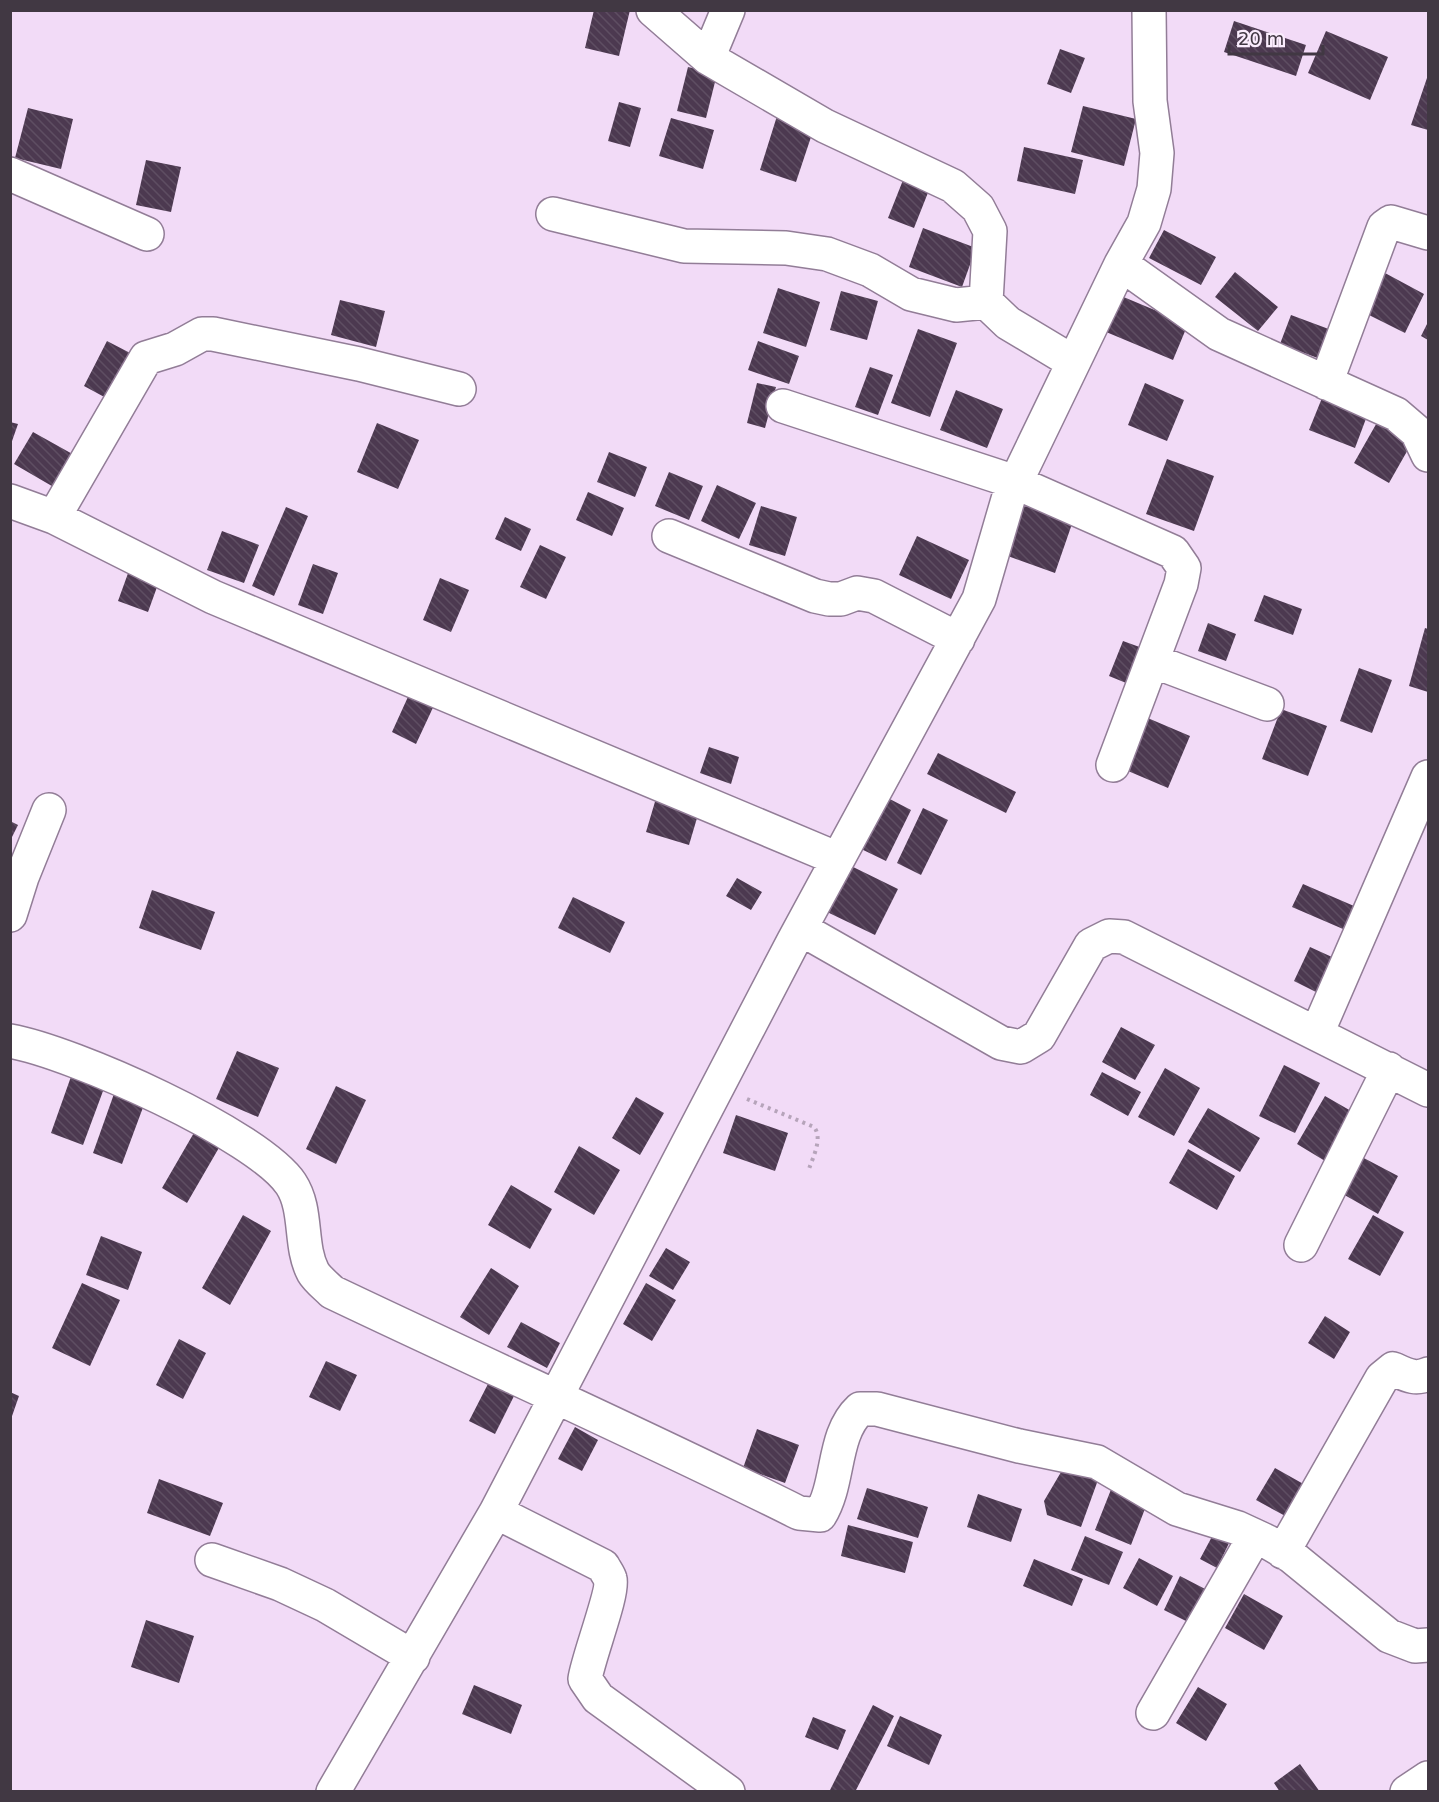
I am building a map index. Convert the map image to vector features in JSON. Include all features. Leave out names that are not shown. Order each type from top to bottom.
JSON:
[{"type":"street","points":[[653,10],[708,58],[825,126],[953,186],[978,208],[990,231],[986,302]]},
{"type":"street","points":[[708,58],[728,10]]},
{"type":"street","points":[[333,1791],[496,1512],[801,929],[979,598],[1015,482],[1121,264],[1144,223],[1154,189],[1157,153],[1150,101],[1149,10]]},
{"type":"street","points":[[10,174],[147,234]]},
{"type":"street","points":[[553,214],[684,246],[786,248],[827,254],[870,270],[911,294],[956,305],[986,302],[1008,323],[1074,362]]},
{"type":"street","points":[[1326,383],[1384,228],[1390,222],[1398,222],[1428,233]]},
{"type":"street","points":[[1121,264],[1219,334],[1396,414],[1417,432],[1428,455]]},
{"type":"street","points":[[54,518],[146,358],[175,349],[202,334],[213,334],[359,364],[459,389]]},
{"type":"street","points":[[783,406],[1015,482],[1173,552],[1184,567],[1181,584],[1113,765]]},
{"type":"street","points":[[10,501],[54,518],[213,597],[838,859]]},
{"type":"street","points":[[669,536],[815,596],[841,599],[857,593],[874,596],[958,639]]},
{"type":"street","points":[[1153,660],[1267,704]]},
{"type":"street","points":[[1317,1033],[1428,777]]},
{"type":"street","points":[[10,915],[22,877],[49,810]]},
{"type":"street","points":[[801,929],[1002,1043],[1021,1047],[1039,1036],[1091,945],[1109,936],[1124,937],[1428,1090]]},
{"type":"street","points":[[10,1041],[82,1064],[205,1119],[271,1164],[292,1185],[299,1205],[304,1250],[314,1274],[332,1292],[556,1399],[658,1443],[799,1513],[820,1515],[830,1499],[845,1431],[851,1417],[860,1409],[877,1409],[1019,1446],[1097,1462],[1177,1509],[1255,1536],[1283,1552],[1389,1636],[1415,1646],[1428,1645]]},
{"type":"street","points":[[1301,1245],[1389,1069]]},
{"type":"street","points":[[1283,1552],[1382,1378],[1388,1371],[1393,1370],[1420,1378],[1428,1374]]},
{"type":"street","points":[[496,1512],[603,1566],[610,1580],[608,1601],[589,1654],[585,1679],[598,1698],[728,1791]]},
{"type":"street","points":[[1153,1713],[1255,1536]]},
{"type":"street","points":[[212,1560],[280,1584],[325,1605],[413,1657]]},
{"type":"street","points":[[1407,1791],[1428,1778]]},
{"type":"path","points":[[718,1088],[814,1127],[818,1131],[818,1140],[809,1169]]},
{"type":"building","points":[[594,10],[630,10],[619,56],[585,48]]},
{"type":"building","points":[[1234,21],[1306,45],[1296,76],[1224,52]]},
{"type":"building","points":[[1326,31],[1388,57],[1370,100],[1308,73]]},
{"type":"building","points":[[1060,49],[1085,58],[1071,93],[1047,84]]},
{"type":"building","points":[[688,67],[717,74],[706,118],[677,111]]},
{"type":"building","points":[[1428,75],[1428,130],[1411,125]]},
{"type":"building","points":[[619,102],[641,108],[630,147],[608,141]]},
{"type":"building","points":[[1083,106],[1136,119],[1124,166],[1071,152]]},
{"type":"building","points":[[28,108],[73,119],[61,169],[15,158]]},
{"type":"building","points":[[777,116],[814,128],[796,182],[760,170]]},
{"type":"building","points":[[671,118],[714,130],[703,169],[659,156]]},
{"type":"building","points":[[1024,147],[1083,160],[1075,194],[1017,181]]},
{"type":"building","points":[[146,160],[181,167],[171,212],[136,205]]},
{"type":"building","points":[[907,170],[933,180],[914,228],[888,218]]},
{"type":"building","points":[[923,228],[976,248],[962,287],[909,267]]},
{"type":"building","points":[[1164,230],[1216,257],[1201,285],[1149,258]]},
{"type":"building","points":[[1235,272],[1278,307],[1258,331],[1215,297]]},
{"type":"building","points":[[1385,273],[1424,294],[1405,333],[1365,313]]},
{"type":"building","points":[[778,288],[820,302],[806,347],[763,333]]},
{"type":"building","points":[[841,291],[878,301],[867,340],[830,330]]},
{"type":"building","points":[[1114,293],[1188,324],[1173,360],[1099,329]]},
{"type":"building","points":[[340,300],[385,311],[376,347],[331,335]]},
{"type":"building","points":[[1291,315],[1334,331],[1323,360],[1280,344]]},
{"type":"building","points":[[1428,322],[1428,340],[1421,336]]},
{"type":"building","points":[[918,329],[957,343],[930,417],[891,403]]},
{"type":"building","points":[[107,341],[132,354],[108,399],[84,386]]},
{"type":"building","points":[[758,341],[799,356],[789,384],[748,370]]},
{"type":"building","points":[[870,367],[893,375],[878,415],[855,407]]},
{"type":"building","points":[[757,383],[776,387],[765,428],[747,423]]},
{"type":"building","points":[[1145,383],[1184,400],[1167,441],[1128,425]]},
{"type":"building","points":[[956,390],[1003,409],[987,448],[940,430]]},
{"type":"building","points":[[1322,398],[1367,416],[1355,448],[1309,430]]},
{"type":"building","points":[[1379,419],[1414,439],[1389,483],[1354,463]]},
{"type":"building","points":[[10,422],[18,424],[11,444],[10,444]]},
{"type":"building","points":[[377,423],[419,440],[398,489],[357,472]]},
{"type":"building","points":[[33,432],[76,456],[57,489],[14,464]]},
{"type":"building","points":[[609,452],[647,467],[635,497],[597,482]]},
{"type":"building","points":[[1167,459],[1214,476],[1194,531],[1146,514]]},
{"type":"building","points":[[669,472],[703,486],[689,520],[655,506]]},
{"type":"building","points":[[717,485],[756,503],[739,539],[701,521]]},
{"type":"building","points":[[588,492],[624,508],[612,536],[576,520]]},
{"type":"building","points":[[1023,503],[1073,521],[1055,573],[1005,555]]},
{"type":"building","points":[[761,506],[797,517],[785,556],[749,545]]},
{"type":"building","points":[[286,507],[308,516],[274,596],[252,586]]},
{"type":"building","points":[[505,517],[531,529],[521,551],[495,539]]},
{"type":"building","points":[[222,531],[259,545],[244,583],[207,570]]},
{"type":"building","points":[[917,536],[969,560],[951,599],[899,575]]},
{"type":"building","points":[[540,545],[566,557],[546,599],[520,587]]},
{"type":"building","points":[[313,564],[338,573],[323,614],[298,605]]},
{"type":"building","points":[[131,565],[161,576],[148,612],[118,601]]},
{"type":"building","points":[[440,578],[469,590],[451,632],[423,620]]},
{"type":"building","points":[[1264,595],[1302,609],[1293,635],[1254,621]]},
{"type":"building","points":[[1208,623],[1236,634],[1226,661],[1198,651]]},
{"type":"building","points":[[1425,628],[1428,629],[1428,692],[1409,686]]},
{"type":"building","points":[[1123,641],[1145,649],[1131,685],[1109,676]]},
{"type":"building","points":[[1359,668],[1392,680],[1372,733],[1340,721]]},
{"type":"building","points":[[412,688],[437,699],[416,744],[392,732]]},
{"type":"building","points":[[1281,709],[1327,726],[1308,776],[1262,759]]},
{"type":"building","points":[[1143,716],[1190,736],[1168,788],[1121,768]]},
{"type":"building","points":[[709,747],[739,757],[731,784],[700,773]]},
{"type":"building","points":[[938,753],[1016,792],[1006,813],[927,774]]},
{"type":"building","points":[[657,795],[700,808],[689,845],[646,832]]},
{"type":"building","points":[[882,795],[911,810],[886,861],[857,847]]},
{"type":"building","points":[[923,808],[948,820],[921,875],[897,863]]},
{"type":"building","points":[[10,821],[18,825],[10,841]]},
{"type":"building","points":[[847,864],[898,889],[875,935],[825,911]]},
{"type":"building","points":[[737,878],[762,892],[751,910],[726,896]]},
{"type":"building","points":[[1303,884],[1354,906],[1343,929],[1292,907]]},
{"type":"building","points":[[152,890],[215,912],[201,950],[139,928]]},
{"type":"building","points":[[573,897],[625,922],[610,953],[558,928]]},
{"type":"building","points":[[1310,947],[1343,962],[1326,997],[1294,981]]},
{"type":"building","points":[[1121,1027],[1155,1045],[1135,1080],[1102,1062]]},
{"type":"building","points":[[237,1051],[279,1068],[258,1117],[216,1099]]},
{"type":"building","points":[[1284,1065],[1320,1083],[1295,1133],[1259,1116]]},
{"type":"building","points":[[1165,1068],[1200,1088],[1174,1136],[1138,1117]]},
{"type":"building","points":[[73,1071],[106,1083],[83,1145],[51,1133]]},
{"type":"building","points":[[1102,1072],[1141,1092],[1128,1116],[1090,1095]]},
{"type":"building","points":[[336,1086],[366,1100],[336,1164],[306,1149]]},
{"type":"building","points":[[115,1091],[145,1102],[122,1164],[93,1153]]},
{"type":"building","points":[[1325,1096],[1358,1115],[1330,1164],[1297,1144]]},
{"type":"building","points":[[636,1097],[664,1113],[640,1155],[612,1138]]},
{"type":"building","points":[[1208,1108],[1260,1138],[1240,1172],[1188,1142]]},
{"type":"building","points":[[736,1115],[788,1133],[775,1171],[723,1153]]},
{"type":"building","points":[[195,1131],[220,1146],[187,1203],[162,1188]]},
{"type":"building","points":[[579,1146],[620,1170],[594,1215],[554,1192]]},
{"type":"building","points":[[1188,1149],[1235,1176],[1217,1210],[1169,1183]]},
{"type":"building","points":[[1360,1156],[1398,1176],[1378,1214],[1341,1193]]},
{"type":"building","points":[[511,1185],[552,1209],[530,1249],[488,1225]]},
{"type":"building","points":[[243,1215],[271,1231],[230,1305],[202,1288]]},
{"type":"building","points":[[1373,1215],[1404,1232],[1380,1276],[1348,1259]]},
{"type":"building","points":[[101,1236],[142,1252],[128,1290],[86,1275]]},
{"type":"building","points":[[666,1248],[690,1262],[673,1290],[649,1276]]},
{"type":"building","points":[[491,1268],[519,1286],[489,1335],[460,1317]]},
{"type":"building","points":[[82,1283],[120,1300],[90,1366],[52,1348]]},
{"type":"building","points":[[646,1283],[676,1300],[652,1341],[623,1324]]},
{"type":"building","points":[[1325,1316],[1350,1332],[1334,1359],[1308,1343]]},
{"type":"building","points":[[521,1322],[560,1343],[547,1368],[507,1347]]},
{"type":"building","points":[[179,1339],[206,1353],[183,1399],[156,1385]]},
{"type":"building","points":[[326,1361],[357,1375],[340,1411],[309,1397]]},
{"type":"building","points":[[489,1382],[515,1394],[495,1434],[469,1421]]},
{"type":"building","points":[[10,1392],[19,1396],[11,1419],[10,1419]]},
{"type":"building","points":[[575,1427],[598,1440],[582,1471],[558,1459]]},
{"type":"building","points":[[757,1429],[799,1445],[785,1483],[743,1468]]},
{"type":"building","points":[[1064,1467],[1098,1480],[1081,1527],[1047,1515],[1044,1501]]},
{"type":"building","points":[[1275,1468],[1307,1486],[1289,1518],[1256,1500]]},
{"type":"building","points":[[159,1479],[223,1503],[210,1536],[147,1513]]},
{"type":"building","points":[[1112,1487],[1148,1501],[1131,1545],[1095,1530]]},
{"type":"building","points":[[867,1488],[928,1507],[918,1538],[857,1519]]},
{"type":"building","points":[[978,1494],[1022,1509],[1011,1542],[967,1527]]},
{"type":"building","points":[[848,1525],[913,1542],[905,1573],[841,1556]]},
{"type":"building","points":[[1215,1531],[1231,1539],[1217,1568],[1200,1559]]},
{"type":"building","points":[[1085,1536],[1123,1552],[1109,1585],[1071,1570]]},
{"type":"building","points":[[1139,1558],[1173,1576],[1157,1606],[1123,1588]]},
{"type":"building","points":[[1034,1559],[1083,1579],[1072,1606],[1023,1586]]},
{"type":"building","points":[[1180,1576],[1209,1591],[1192,1624],[1164,1610]]},
{"type":"building","points":[[1244,1594],[1283,1616],[1264,1650],[1225,1628]]},
{"type":"building","points":[[146,1620],[194,1636],[179,1683],[131,1667]]},
{"type":"building","points":[[474,1685],[522,1705],[511,1734],[462,1714]]},
{"type":"building","points":[[1198,1687],[1227,1704],[1206,1741],[1176,1723]]},
{"type":"building","points":[[873,1705],[894,1716],[855,1792],[829,1792]]},
{"type":"building","points":[[900,1716],[942,1735],[929,1765],[887,1746]]},
{"type":"building","points":[[813,1717],[846,1730],[838,1750],[805,1737]]},
{"type":"building","points":[[1300,1764],[1320,1792],[1280,1792],[1274,1783]]}]
